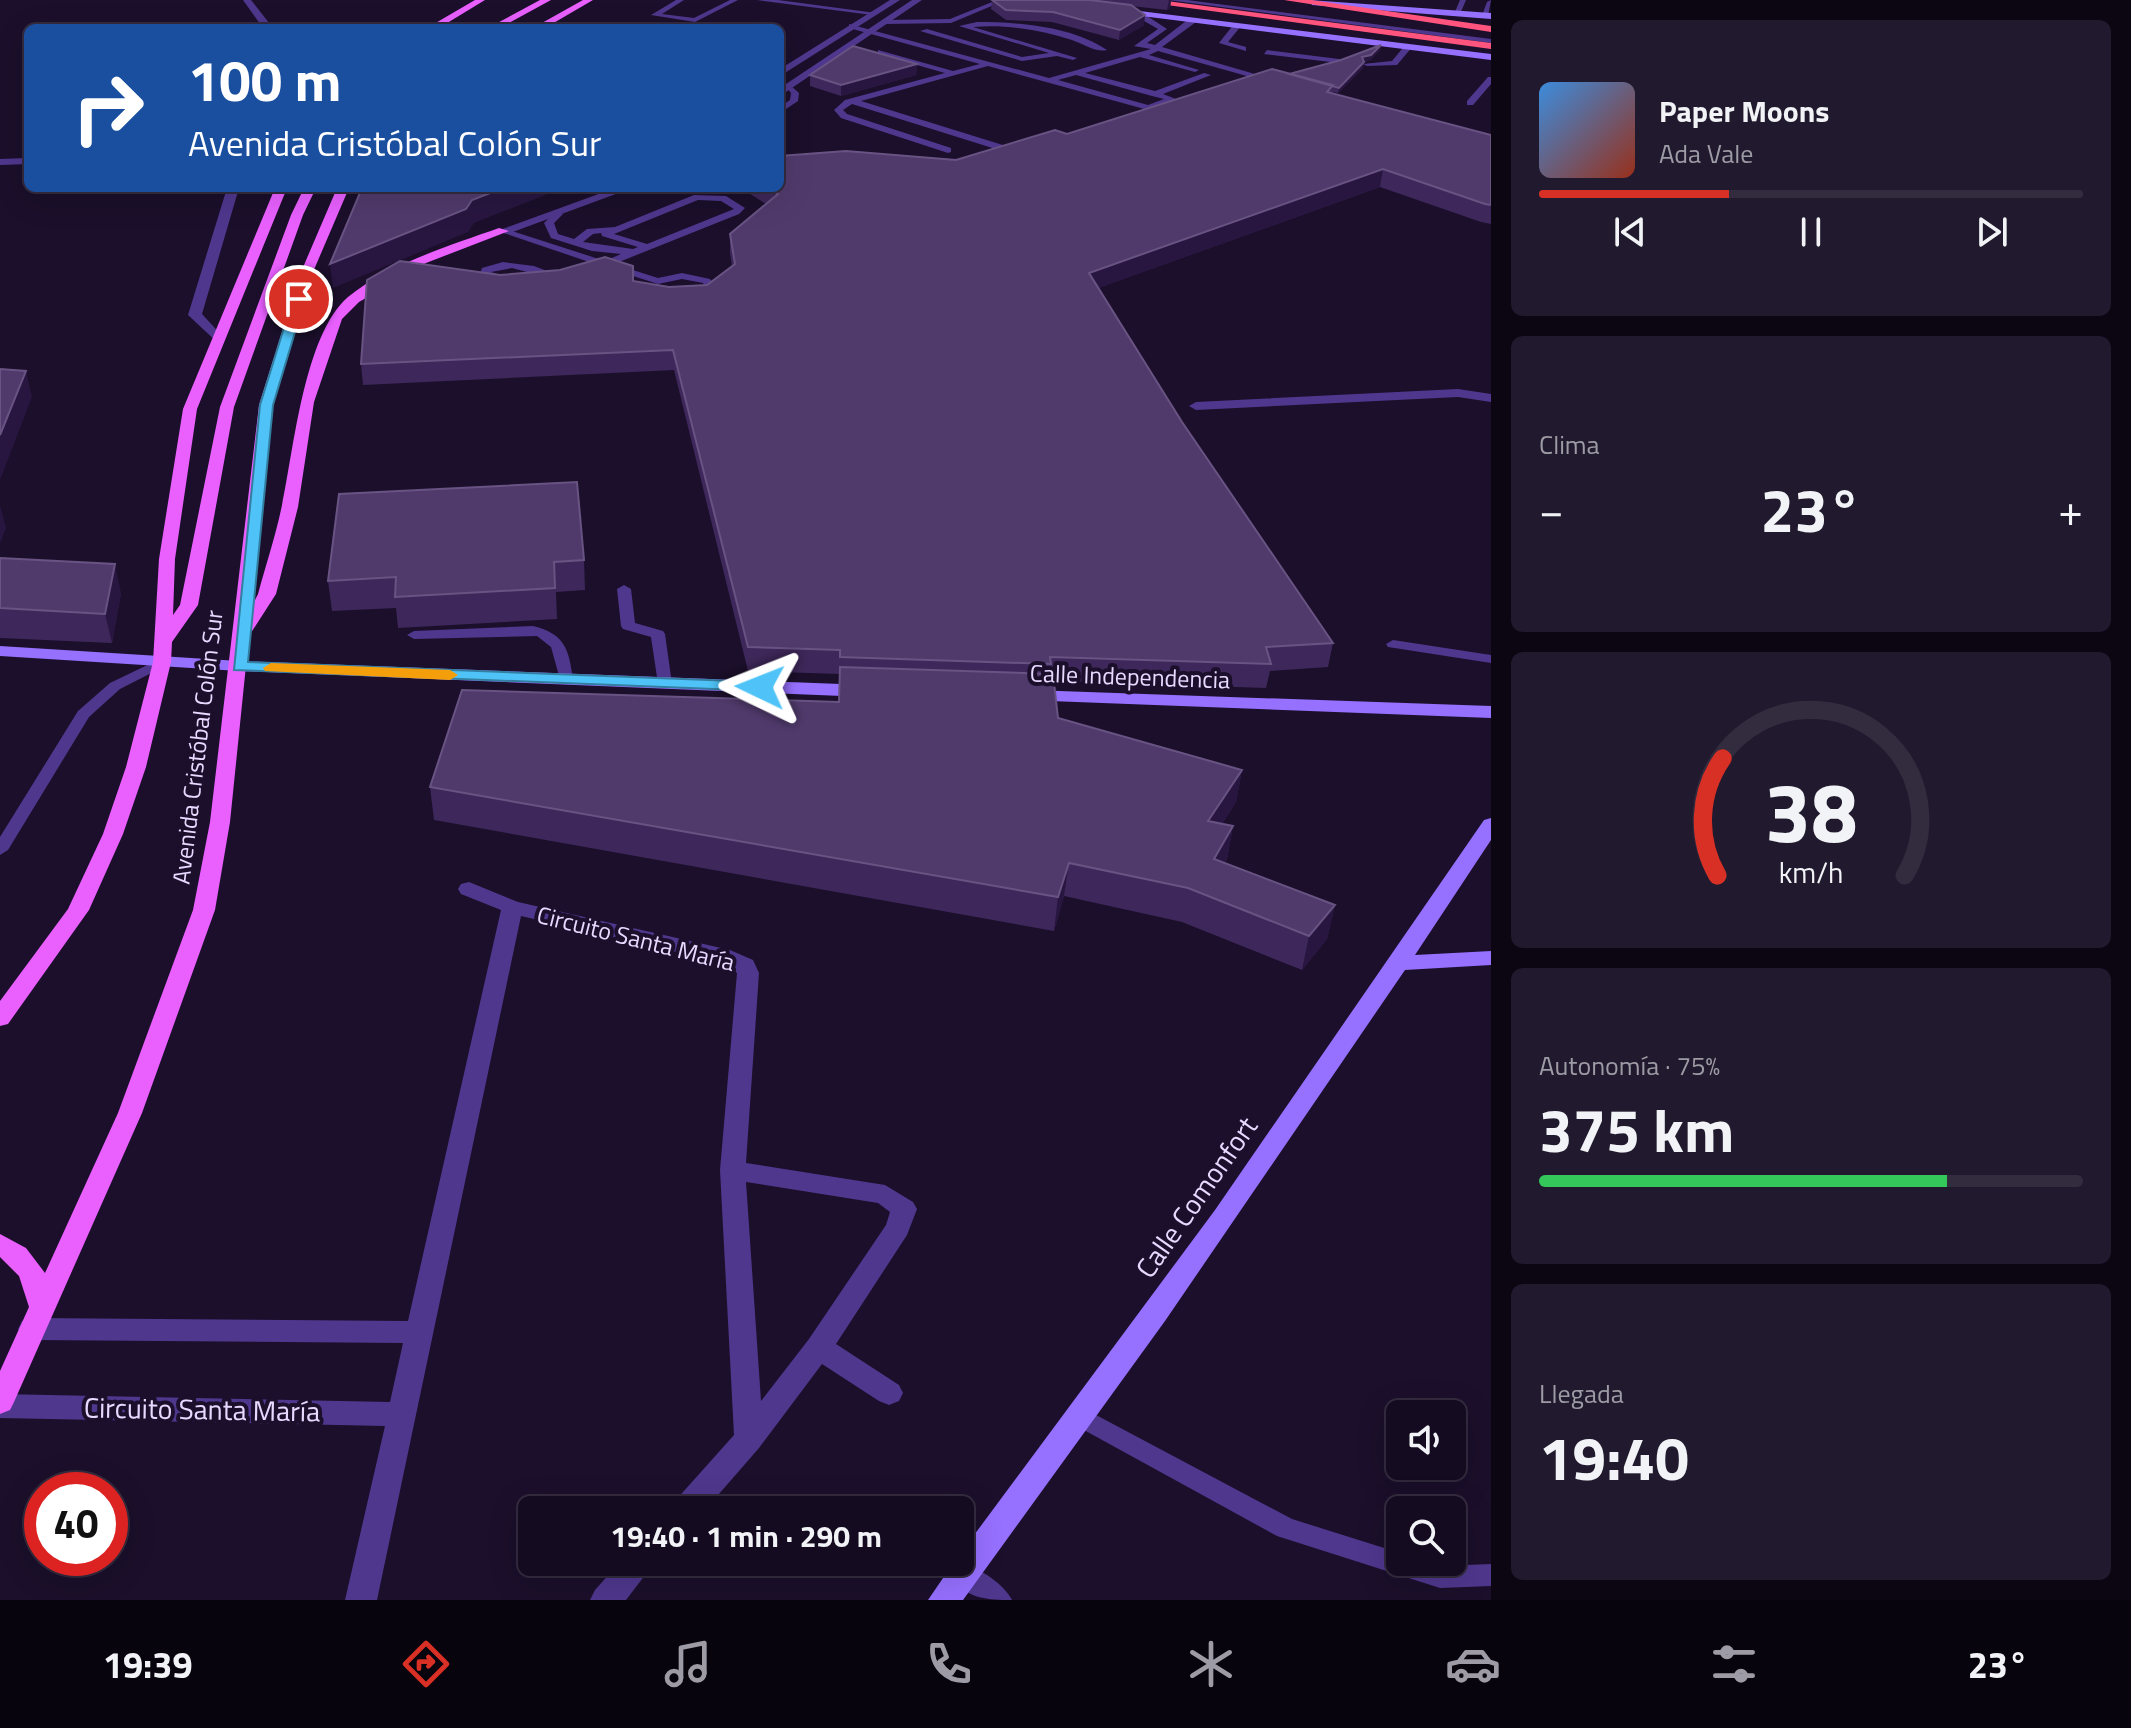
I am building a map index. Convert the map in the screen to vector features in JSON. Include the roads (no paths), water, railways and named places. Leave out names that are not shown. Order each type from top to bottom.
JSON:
[{"type":"highway","points":[[1295,1],[1491,29]]},
{"type":"highway","points":[[1110,4],[1218,23]]},
{"type":"highway","points":[[1135,6],[1491,46]]},
{"type":"highway","points":[[1409,46],[1491,46]]},
{"type":"main road","points":[[438,24],[481,0]]},
{"type":"main road","points":[[501,24],[547,0]]},
{"type":"main road","points":[[545,24],[589,0]]},
{"type":"main road","name":"Avenida Cristóbal Colón Sur","points":[[0,1018],[78,910],[113,834],[136,767],[162,662],[167,559],[190,409],[279,192]]},
{"type":"main road","points":[[165,639],[189,605],[227,407],[308,192]]},
{"type":"main road","name":"Avenida Cristóbal Colón Sur","points":[[0,1404],[130,1113],[204,910],[220,822],[266,405],[307,272],[341,192]]},
{"type":"main road","points":[[242,635],[267,594],[290,507],[307,402],[336,318],[354,299],[422,260],[503,231]]},
{"type":"main road","points":[[0,1244],[28,1266],[38,1283],[37,1317]]},
{"type":"street","points":[[247,0],[265,24]]},
{"type":"street","points":[[784,70],[896,0]]},
{"type":"street","points":[[784,91],[918,0]]},
{"type":"street","points":[[1295,1],[1487,16]]},
{"type":"street","points":[[1110,4],[1135,6],[1193,20],[1409,46]]},
{"type":"street","points":[[0,162],[24,161]]},
{"type":"street","points":[[218,339],[195,315],[232,192]]},
{"type":"street","points":[[503,231],[507,218],[580,192]]},
{"type":"street","points":[[503,231],[616,192]]},
{"type":"street","points":[[1196,406],[1458,393],[1491,398]]},
{"type":"street","points":[[0,651],[239,666],[887,691]]},
{"type":"street","name":"Calle Independencia","points":[[1015,696],[1491,712]]},
{"type":"street","name":"Calle Comonfort","points":[[974,1561],[1081,1417],[1400,963],[1491,824]]},
{"type":"street","name":"Circuito Santa María","points":[[469,889],[512,907],[730,957],[745,965],[748,973],[733,1170],[749,1439]]},
{"type":"street","name":"Circuito Santa María","points":[[361,1600],[404,1414],[512,907]]},
{"type":"street","points":[[1400,963],[1491,958]]},
{"type":"street","points":[[698,1496],[749,1439],[819,1347],[898,1228],[904,1209],[885,1195],[733,1170]]},
{"type":"street","points":[[37,1317],[420,1332]]},
{"type":"street","points":[[819,1347],[889,1393]]},
{"type":"street","name":"Circuito Santa María","points":[[0,1404],[404,1414]]},
{"type":"street","points":[[606,1600],[627,1576]]},
{"type":"street","name":"Calle Comonfort","points":[[944,1600],[962,1576]]},
{"type":"lane","points":[[681,0],[655,15],[695,20],[735,0]]},
{"type":"lane","points":[[760,0],[872,13]]},
{"type":"lane","points":[[809,0],[840,3],[849,0]]},
{"type":"lane","points":[[886,22],[951,21],[1003,0]]},
{"type":"lane","points":[[1171,0],[1491,46]]},
{"type":"lane","points":[[1223,0],[1491,46]]},
{"type":"lane","points":[[1457,12],[1463,0]]},
{"type":"lane","points":[[1487,16],[1491,2]]},
{"type":"lane","points":[[1038,80],[1062,69],[1142,44],[1163,29],[1135,6]]},
{"type":"lane","points":[[848,28],[991,63],[1023,72],[1038,80],[1051,80],[1156,48],[1193,20]]},
{"type":"lane","points":[[935,34],[986,23],[1043,32],[1103,50],[1010,75]]},
{"type":"lane","points":[[963,26],[1073,58]]},
{"type":"lane","points":[[1237,26],[1223,43],[1243,49]]},
{"type":"lane","points":[[924,31],[1022,59],[1058,54]]},
{"type":"lane","points":[[870,32],[978,66],[1038,80],[1135,112],[1172,99],[1062,69]]},
{"type":"lane","points":[[968,44],[998,37]]},
{"type":"lane","points":[[1142,44],[1285,84]]},
{"type":"lane","points":[[1367,64],[1394,63],[1409,46]]},
{"type":"lane","points":[[881,52],[953,73]]},
{"type":"lane","points":[[1267,52],[1339,61]]},
{"type":"lane","points":[[1138,55],[1207,75],[1155,94]]},
{"type":"lane","points":[[948,150],[844,116],[838,110],[852,101],[991,63]]},
{"type":"lane","points":[[1470,103],[1491,79]]},
{"type":"lane","points":[[1051,80],[1149,108]]},
{"type":"lane","points":[[784,108],[794,101],[795,93],[790,87]]},
{"type":"lane","points":[[852,101],[1005,149],[1022,150],[1035,145]]},
{"type":"lane","points":[[579,274],[642,250],[740,208],[723,198],[697,197],[605,234],[642,250]]},
{"type":"lane","points":[[558,214],[549,223],[549,230],[554,236],[603,250],[642,250]]},
{"type":"lane","points":[[576,243],[590,231],[613,229]]},
{"type":"lane","points":[[503,231],[605,264],[658,286],[682,276],[706,281],[710,286],[696,295],[682,297]]},
{"type":"lane","points":[[516,265],[565,279],[497,278],[485,274],[494,266],[516,265]]},
{"type":"lane","points":[[624,589],[628,626],[658,634],[665,684]]},
{"type":"lane","points":[[414,635],[533,630],[549,633],[557,640],[566,680]]},
{"type":"lane","points":[[1393,644],[1491,659]]},
{"type":"lane","points":[[0,850],[83,714],[115,686],[162,662]]},
{"type":"lane","points":[[1081,1417],[1286,1528],[1440,1577],[1491,1575]]},
{"type":"lane","points":[[967,1576],[999,1600]]}]
